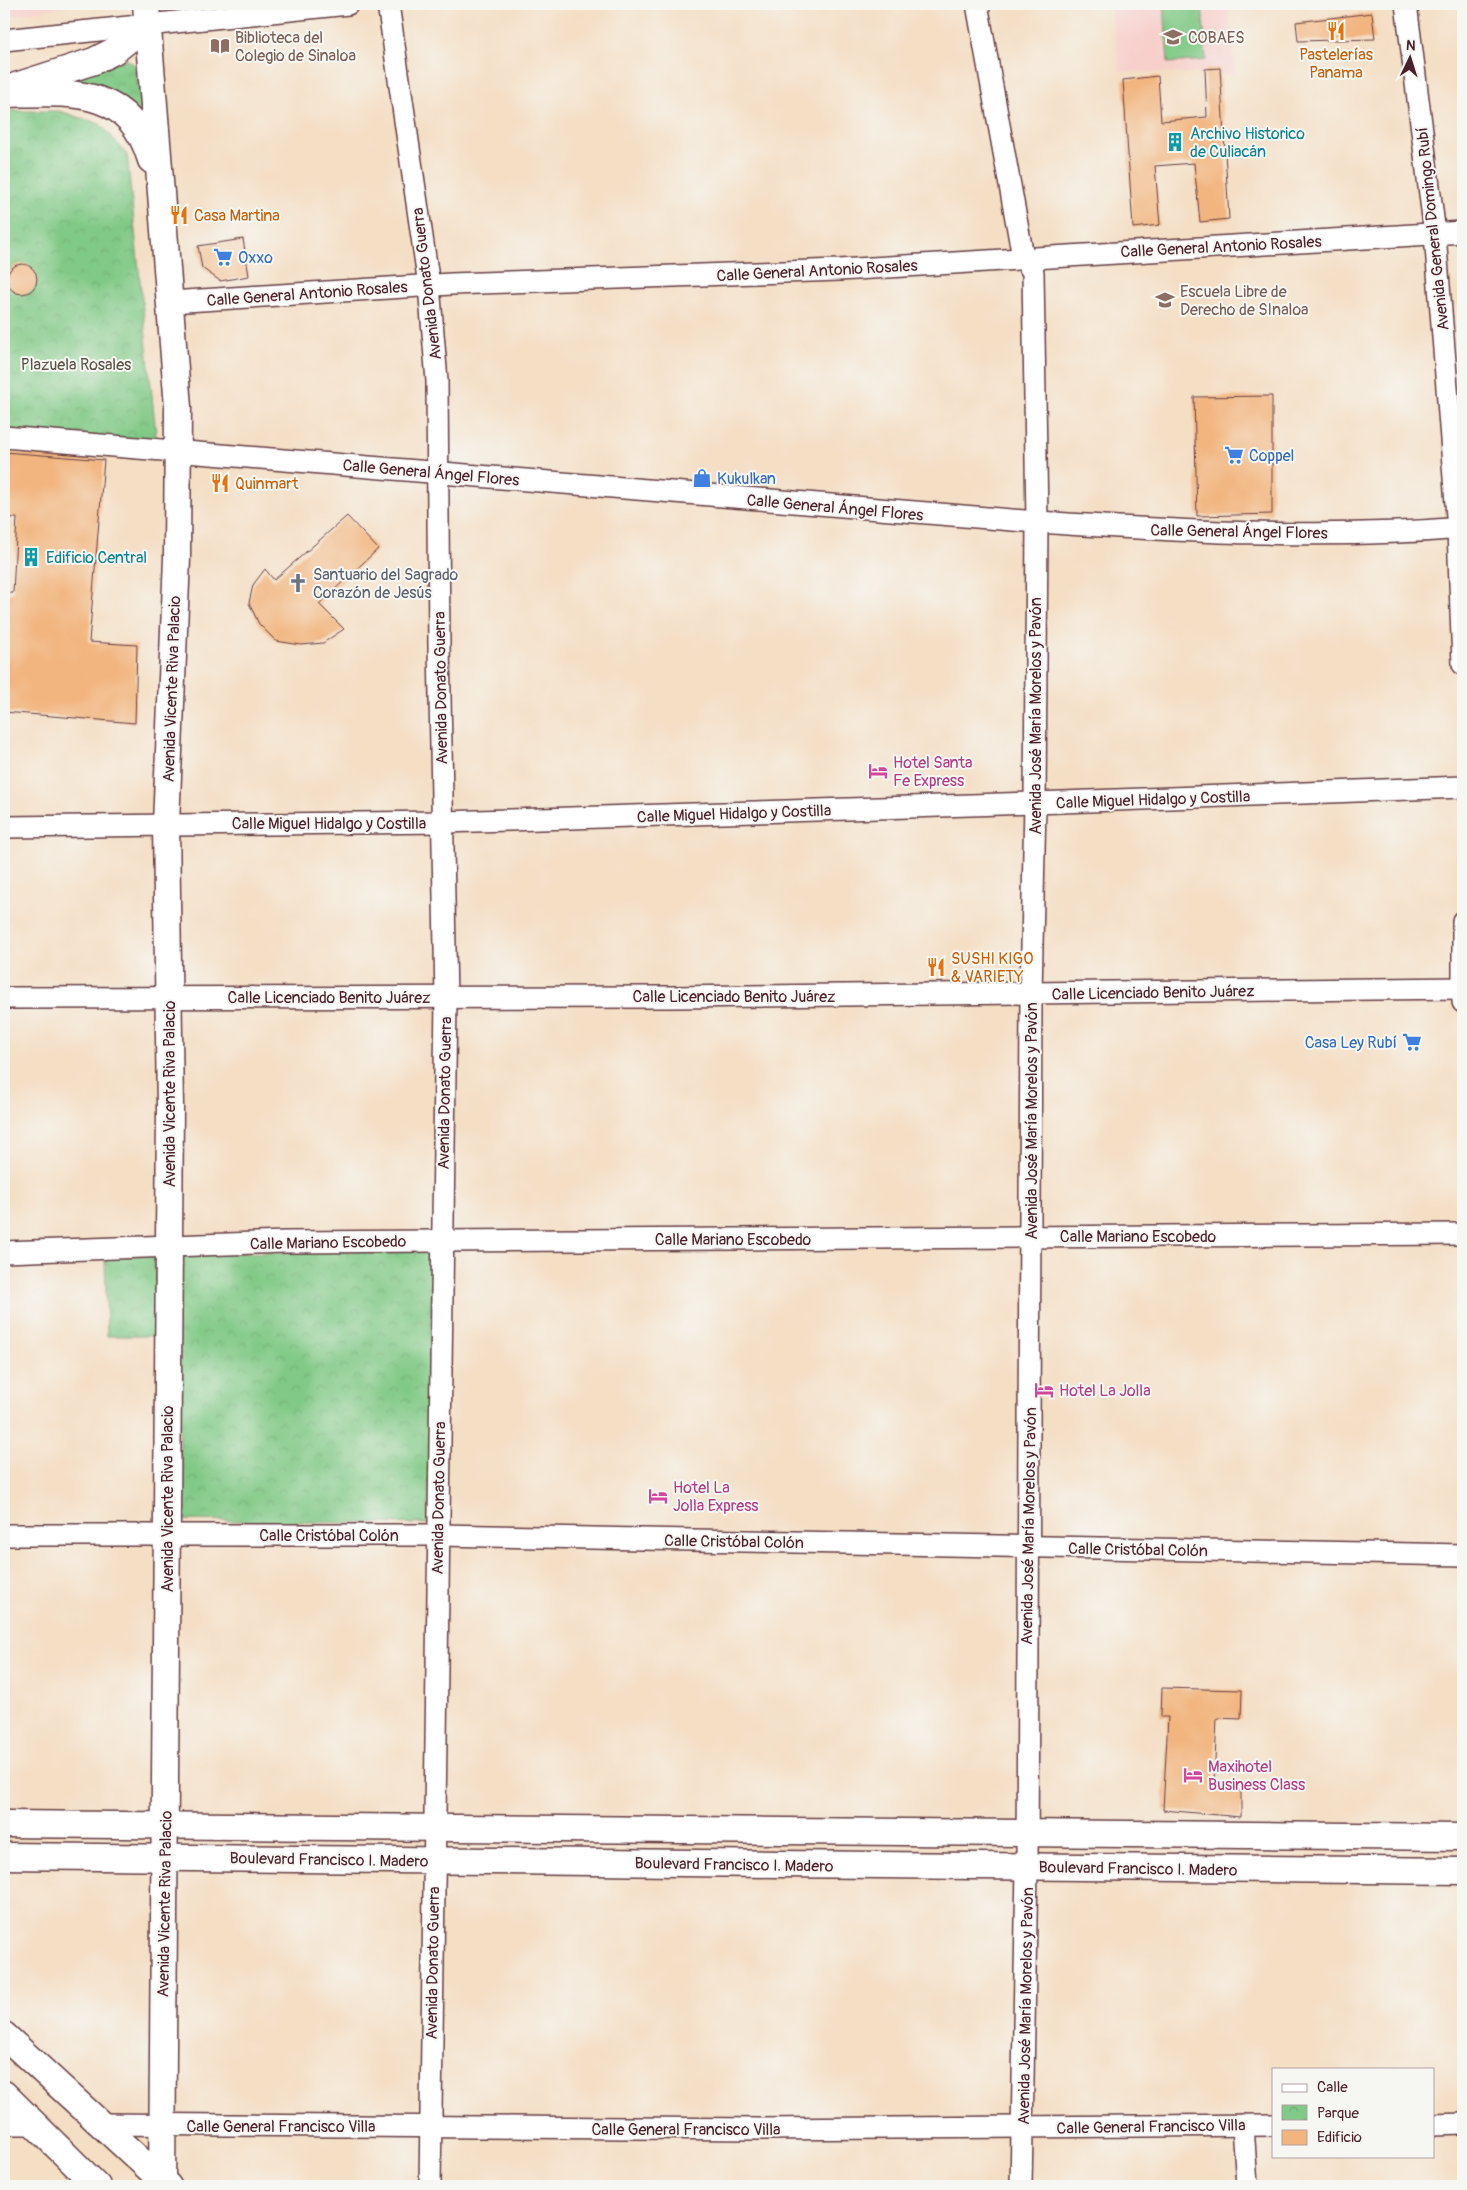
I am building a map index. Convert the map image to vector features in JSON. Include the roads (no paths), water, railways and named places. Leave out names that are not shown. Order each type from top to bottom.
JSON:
[{"type":"main road","points":[[4,90],[94,61],[114,51],[147,14]]},
{"type":"main road","name":"Avenida Vicente Riva Palacio","points":[[147,14],[160,199],[178,407],[177,558],[166,824],[170,1108],[162,2125],[164,2184]]},
{"type":"main road","points":[[4,94],[63,93],[100,99],[130,119],[142,135],[154,168],[160,199]]},
{"type":"main road","name":"Boulevard Francisco I. Madero","points":[[4,1824],[1463,1837]]},
{"type":"main road","name":"Boulevard Francisco I. Madero","points":[[4,1856],[1463,1871]]},
{"type":"main road","points":[[4,2034],[164,2184]]},
{"type":"main road","points":[[4,2094],[97,2186]]},
{"type":"street","points":[[4,40],[147,14],[348,4]]},
{"type":"street","name":"Avenida Donato Guerra","points":[[388,4],[429,285],[437,381],[439,646],[446,998],[430,2186]]},
{"type":"street","name":"Avenida José María Morelos y Pavón","points":[[977,4],[1023,257],[1033,272],[1037,522],[1035,804],[1031,994],[1032,1236],[1027,1547],[1027,1867],[1024,2128],[1021,2186]]},
{"type":"street","name":"Avenida General Domingo Rubí","points":[[1406,4],[1435,234],[1461,528],[1463,664]]},
{"type":"street","name":"Calle General Antonio Rosales","points":[[170,302],[429,285],[839,270],[1023,257],[1463,232]]},
{"type":"street","name":"Calle General Ángel Flores","points":[[4,437],[802,504],[1191,532],[1347,533],[1461,528]]},
{"type":"street","name":"Calle Miguel Hidalgo y Costilla","points":[[4,827],[444,822],[1035,804],[1463,787]]},
{"type":"street","points":[[1463,921],[1463,993]]},
{"type":"street","name":"Calle Licenciado Benito Juárez","points":[[4,998],[446,998],[1463,993]]},
{"type":"street","name":"Calle Mariano Escobedo","points":[[4,1252],[286,1242],[442,1240],[1463,1234]]},
{"type":"street","name":"Calle Cristóbal Colón","points":[[4,1535],[438,1535],[1463,1555]]},
{"type":"street","points":[[4,2124],[33,2124]]},
{"type":"street","name":"Calle General Francisco Villa","points":[[98,2124],[748,2129],[1272,2125]]},
{"type":"street","points":[[1434,2124],[1463,2124]]},
{"type":"street","points":[[1243,2125],[1247,2186]]},
{"type":"place","name":"Pastelerías Panama","points":[[1336,31]]},
{"type":"place","name":"COBAES","points":[[1173,37]]},
{"type":"place","name":"Biblioteca del Colegio de Sinaloa","points":[[220,46]]},
{"type":"place","name":"Archivo Historico de Culiacán","points":[[1175,142]]},
{"type":"place","name":"Casa Martina","points":[[179,215]]},
{"type":"place","name":"Oxxo","points":[[223,257]]},
{"type":"place","name":"Escuela Libre de Derecho de SInaloa","points":[[1165,300]]},
{"type":"place","name":"Coppel","points":[[1234,455]]},
{"type":"place","name":"Kukulkan","points":[[702,478]]},
{"type":"place","name":"Quinmart","points":[[220,483]]},
{"type":"place","name":"Edificio Central","points":[[31,557]]},
{"type":"place","name":"Santuario del Sagrado Corazón de Jesús","points":[[298,583]]},
{"type":"place","name":"Hotel Santa Fe Express","points":[[878,771]]},
{"type":"place","name":"SUSHI KIGO & VARIETY","points":[[936,967]]},
{"type":"place","name":"Casa Ley Rubí","points":[[1412,1042]]},
{"type":"place","name":"Hotel La Jolla","points":[[1044,1390]]},
{"type":"place","name":"Hotel La Jolla Express","points":[[658,1496]]},
{"type":"place","name":"Maxihotel Business Class","points":[[1193,1775]]},
{"type":"park label","name":"Plazuela Rosales","points":[[76,364]]}]
